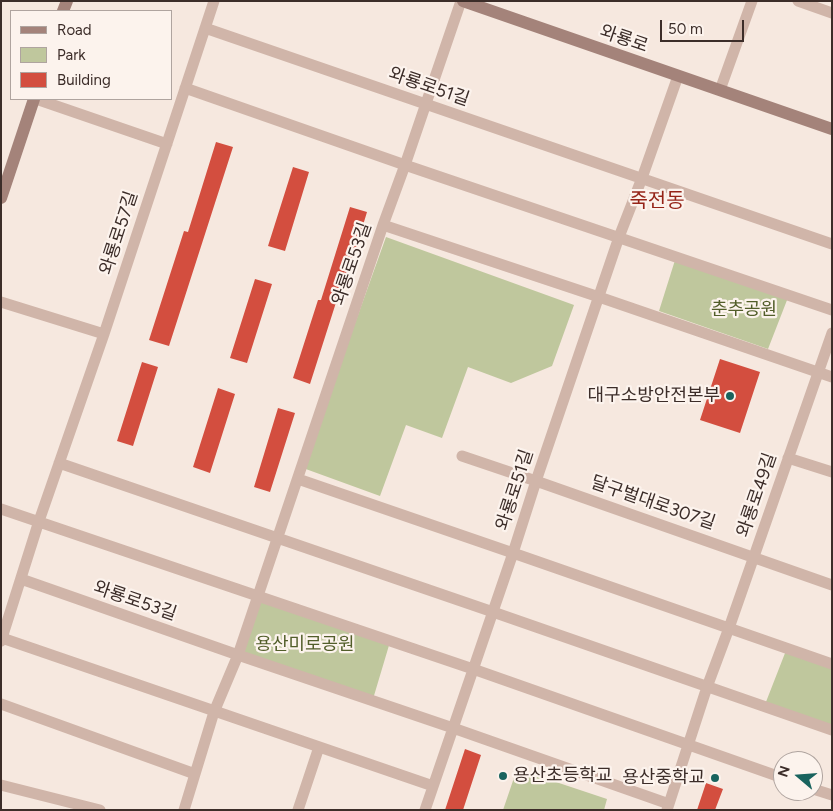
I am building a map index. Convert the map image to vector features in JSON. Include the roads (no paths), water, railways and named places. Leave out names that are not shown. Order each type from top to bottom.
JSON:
[{"type":"main road","name":"와룡로","points":[[462,1],[832,129]]},
{"type":"main road","points":[[1,198],[5,175],[35,100]]},
{"type":"street","name":"와룡로57길","points":[[2,639],[214,1]]},
{"type":"street","name":"와룡로53길","points":[[184,810],[214,712],[238,655],[383,225],[462,1]]},
{"type":"street","points":[[720,90],[752,1]]},
{"type":"street","points":[[798,1],[832,13]]},
{"type":"street","name":"와룡로51길","points":[[205,28],[642,178]]},
{"type":"street","name":"와룡로51길","points":[[425,810],[619,237],[678,76]]},
{"type":"street","points":[[185,88],[832,310]]},
{"type":"street","points":[[38,100],[167,144]]},
{"type":"street","points":[[642,178],[832,244]]},
{"type":"street","points":[[383,225],[832,377]]},
{"type":"street","points":[[1,302],[104,334]]},
{"type":"street","name":"와룡로49길","points":[[453,728],[668,807],[707,687],[832,333]]},
{"type":"street","name":"달구벌대로307길","points":[[462,456],[832,585]]},
{"type":"street","points":[[788,458],[832,472]]},
{"type":"street","points":[[59,463],[832,730]]},
{"type":"street","name":"와룡로51길","points":[[298,479],[513,553]]},
{"type":"street","points":[[1,509],[473,669],[773,774]]},
{"type":"street","points":[[513,553],[832,664]]},
{"type":"street","name":"와룡로53길","points":[[21,579],[238,655]]},
{"type":"street","points":[[2,639],[433,786]]},
{"type":"street","points":[[238,655],[453,728]]},
{"type":"street","points":[[1,704],[195,774]]},
{"type":"street","points":[[298,810],[319,747]]},
{"type":"street","points":[[1,785],[100,810]]},
{"type":"place","name":"대구소방안전본부","points":[[730,396]]},
{"type":"place","name":"용산초등학교","points":[[503,776]]},
{"type":"place","name":"용산중학교","points":[[715,778]]},
{"type":"district","name":"죽전동","points":[[657,201]]},
{"type":"park label","name":"춘추공원","points":[[744,310]]},
{"type":"park label","name":"용산미로공원","points":[[305,645]]}]
